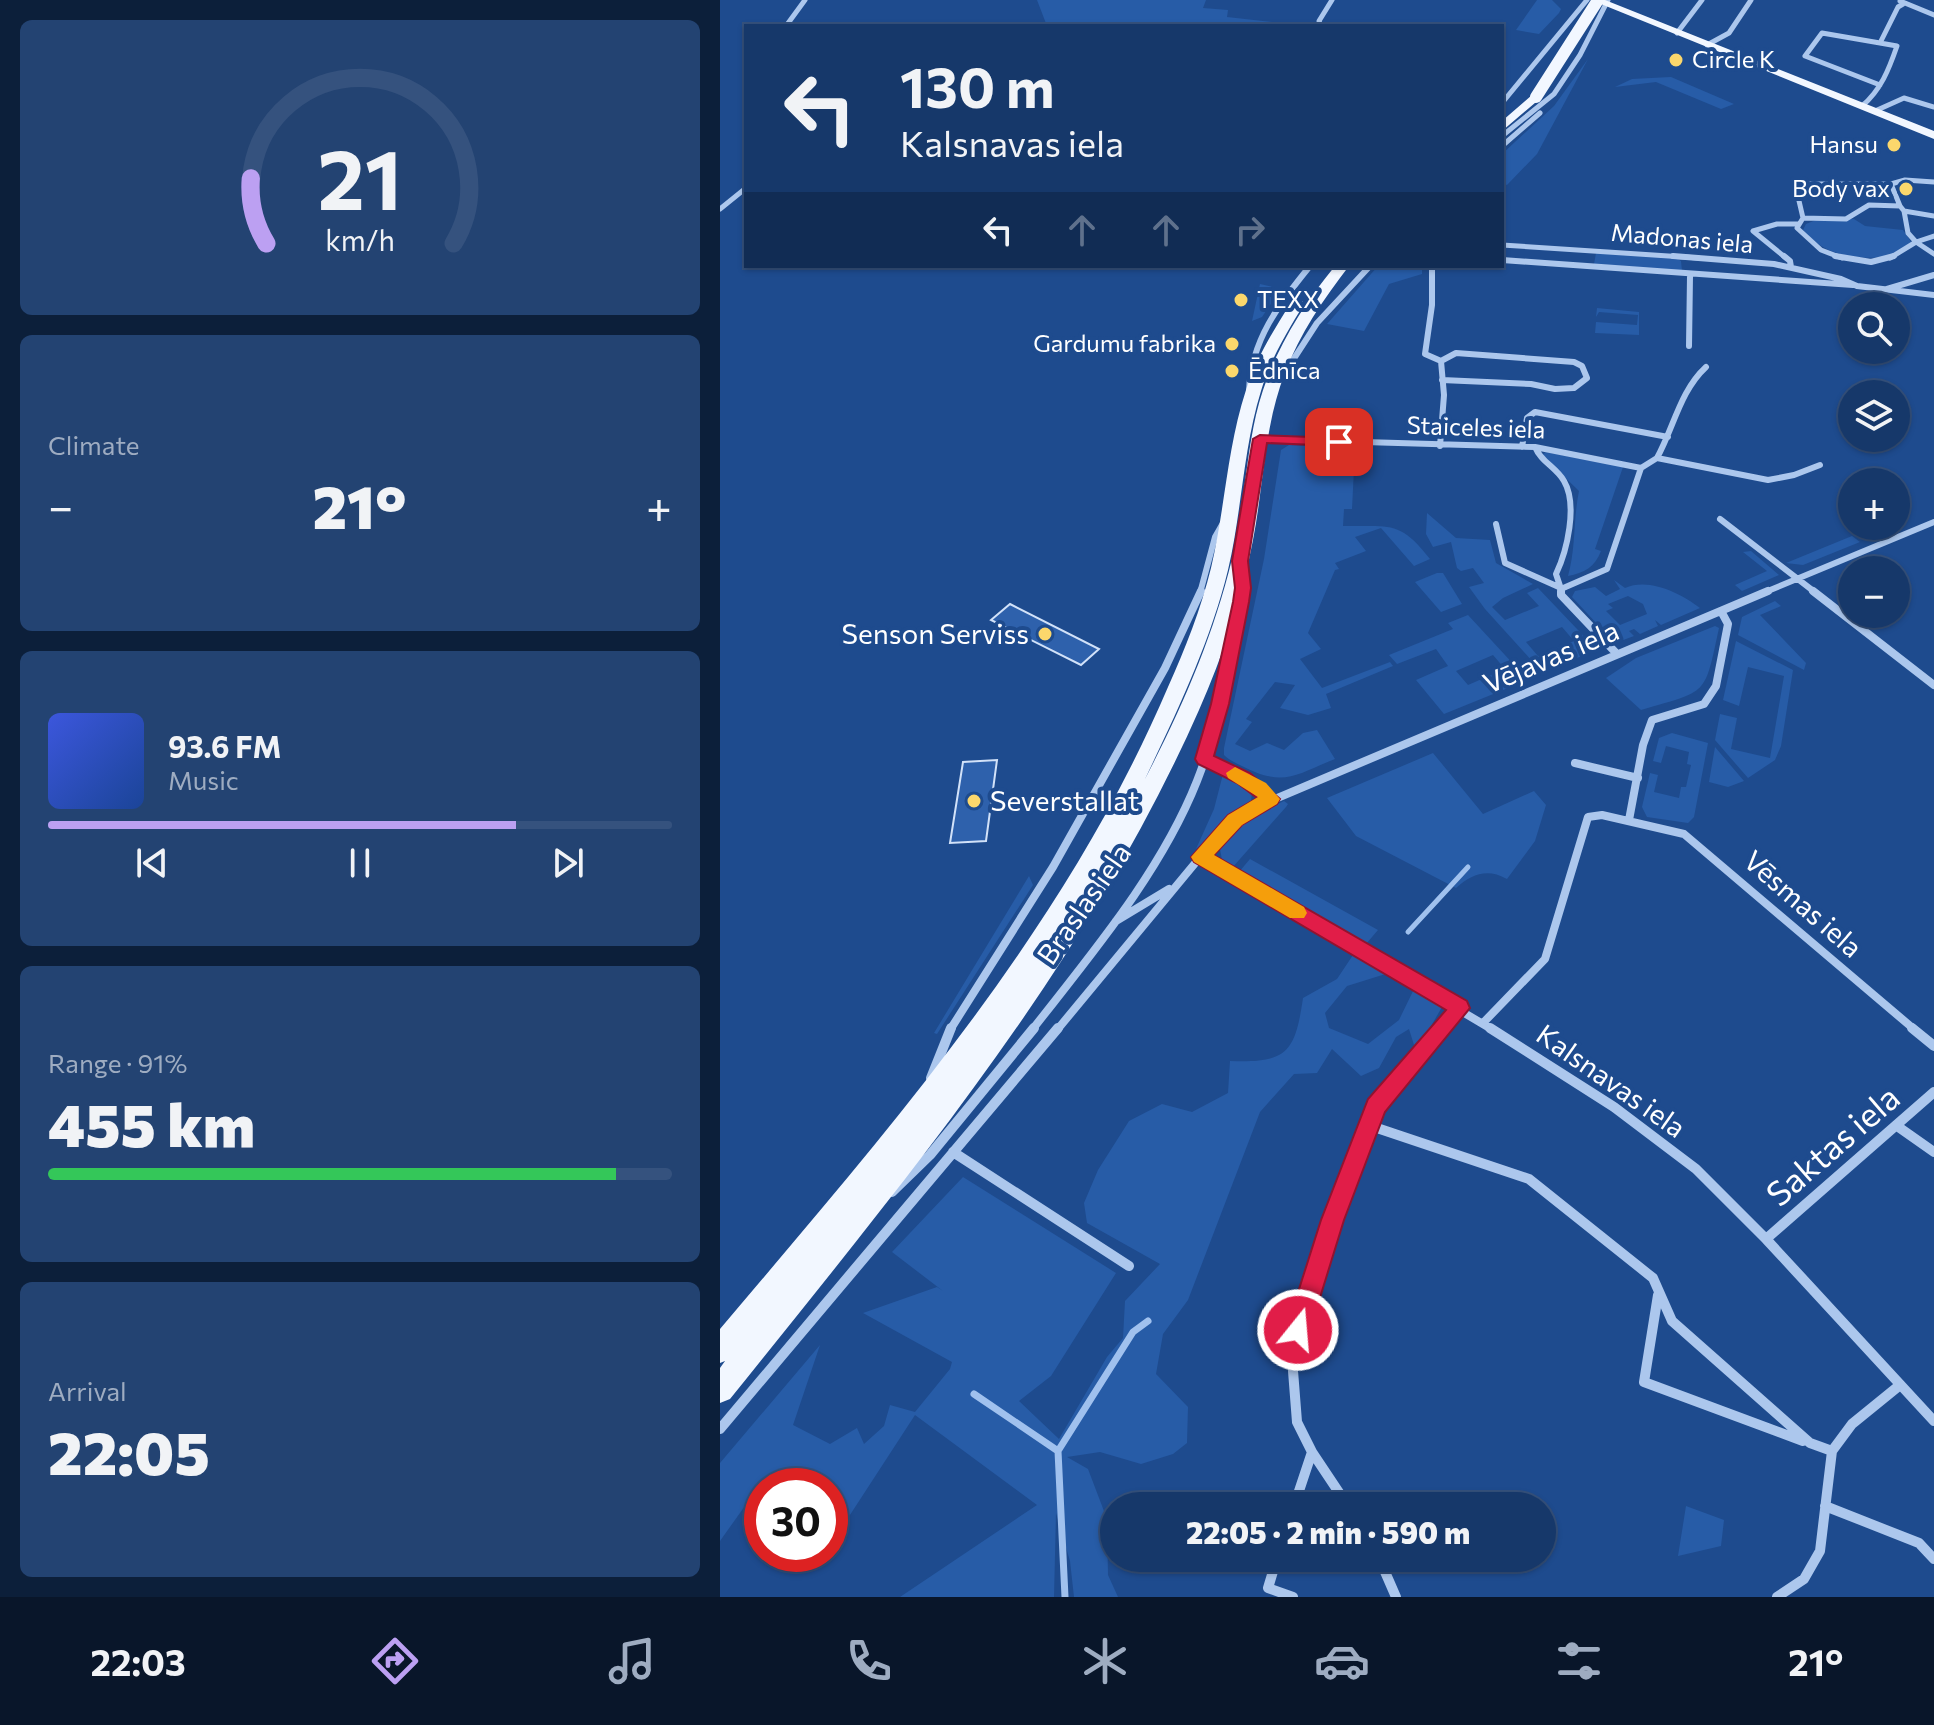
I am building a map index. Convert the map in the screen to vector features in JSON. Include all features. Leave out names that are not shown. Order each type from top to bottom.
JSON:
[{"type":"main road","points":[[1504,125],[1536,97],[1602,1],[1934,135]]},
{"type":"main road","points":[[1273,386],[1272,366],[1281,329],[1325,268]]},
{"type":"main road","points":[[1250,402],[1309,309],[1340,268]]},
{"type":"main road","name":"Braslas iela","points":[[720,1389],[1009,1022],[1077,921],[1125,841],[1182,727],[1221,624],[1240,561],[1260,439],[1273,386]]},
{"type":"main road","name":"Braslas iela","points":[[720,1350],[923,1101],[1056,916],[1132,785],[1162,723],[1203,621],[1218,574],[1250,402]]},
{"type":"street","points":[[787,24],[805,0]]},
{"type":"street","points":[[1325,24],[1332,0]]},
{"type":"street","points":[[1504,101],[1587,0]]},
{"type":"street","points":[[1677,33],[1702,0]]},
{"type":"street","points":[[1707,45],[1729,33],[1751,0]]},
{"type":"street","points":[[1504,144],[1540,113],[1554,94],[1594,27],[1602,1]]},
{"type":"street","points":[[1880,43],[1901,2],[1934,15]]},
{"type":"street","points":[[1566,25],[1580,23],[1594,27]]},
{"type":"street","points":[[1862,106],[1876,95],[1897,46],[1822,33],[1805,56],[1880,85]]},
{"type":"street","points":[[1504,134],[1554,94]]},
{"type":"street","points":[[1875,111],[1904,98],[1934,107]]},
{"type":"street","points":[[1803,218],[1796,188],[1799,184],[1891,184],[1905,180],[1934,182]]},
{"type":"street","points":[[1891,184],[1908,233],[1934,254]]},
{"type":"street","points":[[720,209],[744,190]]},
{"type":"street","points":[[1803,218],[1846,219],[1869,205],[1934,216]]},
{"type":"street","points":[[1798,224],[1803,218]]},
{"type":"street","points":[[1791,267],[1790,261],[1753,231],[1777,224],[1798,224]]},
{"type":"street","points":[[1798,224],[1803,238],[1815,249],[1843,258],[1873,262],[1908,252],[1916,242],[1934,236]]},
{"type":"street","name":"Madonas iela","points":[[1504,245],[1676,255],[1791,267],[1857,286]]},
{"type":"street","name":"Madonas iela","points":[[1504,260],[1857,286],[1934,295]]},
{"type":"street","name":"Braslas iela","points":[[1250,402],[1248,370],[1263,329],[1309,268]]},
{"type":"street","name":"Braslas iela","points":[[1273,386],[1317,323],[1368,268]]},
{"type":"street","points":[[1432,268],[1432,305],[1425,354],[1441,361]]},
{"type":"street","points":[[1887,289],[1934,275]]},
{"type":"street","points":[[1689,346],[1690,276]]},
{"type":"street","points":[[1441,361],[1456,353],[1574,362],[1582,366],[1587,378],[1574,388],[1555,389],[1531,384],[1442,380]]},
{"type":"street","points":[[1440,446],[1441,361]]},
{"type":"street","points":[[1496,524],[1505,563],[1561,589],[1607,569],[1641,468],[1657,458],[1689,383],[1706,367]]},
{"type":"street","points":[[1522,447],[1527,418],[1535,412],[1668,437]]},
{"type":"street","name":"Staiceles iela","points":[[1260,439],[1535,447],[1641,468]]},
{"type":"street","points":[[1535,447],[1537,455],[1565,482],[1569,491],[1566,515],[1569,541],[1556,574],[1561,595],[1617,654]]},
{"type":"street","points":[[1657,458],[1768,480],[1794,475],[1820,465]]},
{"type":"street","name":"Braslas iela","points":[[923,1101],[953,1022],[1053,867],[1165,668],[1201,592],[1215,537],[1229,511]]},
{"type":"street","points":[[1720,519],[1934,685]]},
{"type":"street","name":"Vējavas iela","points":[[1201,857],[1235,820],[1271,799],[1934,522]]},
{"type":"street","name":"Braslas iela","points":[[856,1219],[902,1184],[1012,1055],[1112,923],[1169,834],[1204,759],[1220,704],[1243,588],[1240,561]]},
{"type":"street","points":[[1629,820],[1652,720],[1704,704],[1716,686],[1728,624],[1721,611]]},
{"type":"street","points":[[1204,759],[1244,778],[1271,799]]},
{"type":"street","points":[[1575,763],[1638,778]]},
{"type":"street","name":"Vēsmas iela","points":[[1483,1023],[1545,959],[1588,817],[1602,815],[1684,834],[1934,1046]]},
{"type":"street","name":"Braslas iela","points":[[720,1429],[1144,926],[1169,889],[1201,857]]},
{"type":"street","name":"Kalsnavas iela","points":[[1201,857],[1460,1008],[1614,1107],[1696,1169],[1766,1239],[1934,1421]]},
{"type":"street","points":[[1112,923],[1169,889]]},
{"type":"street","points":[[1339,1492],[1312,1452],[1297,1422],[1292,1358],[1333,1220],[1376,1106],[1460,1008]]},
{"type":"street","name":"Saktas iela","points":[[1766,1239],[1934,1092]]},
{"type":"street","points":[[1368,1125],[1529,1179],[1653,1278],[1672,1321],[1810,1443]]},
{"type":"street","points":[[1897,1126],[1934,1152]]},
{"type":"street","points":[[953,1152],[1129,1266]]},
{"type":"street","points":[[1658,1294],[1644,1382],[1832,1451]]},
{"type":"street","points":[[1777,1597],[1804,1579],[1820,1551],[1832,1451],[1852,1424],[1900,1385]]},
{"type":"street","points":[[1299,1492],[1312,1452]]},
{"type":"street","points":[[1825,1506],[1919,1543],[1934,1559]]},
{"type":"street","points":[[1273,1572],[1268,1588],[1293,1597]]},
{"type":"street","points":[[1385,1572],[1396,1597]]},
{"type":"shaded area","points":[[1037,0],[1206,0],[1203,8],[1228,10],[1227,17],[1289,24],[1046,24]]},
{"type":"shaded area","points":[[1537,0],[1552,0],[1561,9],[1539,34],[1516,30]]},
{"type":"shaded area","points":[[1588,59],[1537,154],[1507,185],[1504,184],[1504,152],[1554,106]]},
{"type":"shaded area","points":[[1671,77],[1734,104],[1721,109],[1656,82],[1615,87],[1632,79]]},
{"type":"shaded area","points":[[1854,219],[1865,226],[1903,230],[1912,243],[1887,256],[1855,257],[1825,248],[1803,230],[1806,224],[1816,220]]},
{"type":"shaded area","points":[[1596,253],[1676,258],[1681,261],[1682,271],[1594,264]]},
{"type":"shaded area","points":[[1376,268],[1422,268],[1422,274],[1389,284],[1364,331],[1327,324]]},
{"type":"shaded area","points":[[1260,284],[1281,289],[1262,317],[1252,321]]},
{"type":"shaded area","points":[[1597,308],[1639,312],[1639,335],[1595,333],[1596,322],[1637,325],[1638,315],[1599,312],[1596,317]]},
{"type":"shaded area","points":[[1289,445],[1355,448],[1352,509],[1344,509],[1343,526],[1383,526],[1401,531],[1430,559],[1414,566],[1381,528],[1355,537],[1366,551],[1335,563],[1339,569],[1335,570],[1308,633],[1321,649],[1300,659],[1322,688],[1390,662],[1393,666],[1326,694],[1331,708],[1308,715],[1280,708],[1295,685],[1275,682],[1246,719],[1252,722],[1235,744],[1250,751],[1267,743],[1284,750],[1303,733],[1317,730],[1335,759],[1291,776],[1271,777],[1234,762],[1224,755],[1224,748],[1264,559],[1281,450]]},
{"type":"shaded area","points":[[1546,452],[1623,467],[1595,549],[1601,551],[1599,557],[1588,568],[1568,576],[1579,491],[1542,455]]},
{"type":"shaded area","points":[[1427,513],[1456,538],[1490,540],[1496,563],[1533,584],[1503,598],[1492,607],[1505,620],[1539,606],[1527,593],[1538,588],[1597,650],[1542,672],[1469,587],[1484,583],[1473,568],[1461,571],[1457,568],[1451,542],[1433,547],[1426,534]],"holes":[[[1562,627],[1574,641],[1538,656],[1526,642]]]},
{"type":"shaded area","points":[[1842,540],[1860,542],[1803,565],[1786,563]]},
{"type":"shaded area","points":[[1751,551],[1779,575],[1742,591],[1735,585],[1767,571],[1743,552]]},
{"type":"shaded area","points":[[1443,573],[1462,604],[1441,612],[1415,582]]},
{"type":"shaded area","points":[[1614,580],[1625,588],[1655,586],[1684,597],[1700,608],[1661,625],[1655,620],[1658,626],[1640,634],[1634,629],[1629,631],[1634,636],[1618,642],[1612,640],[1572,597],[1575,591],[1595,587],[1606,596],[1620,589]],"holes":[[[1628,596],[1643,604],[1647,614],[1620,625],[1606,611],[1613,608],[1608,604]]]},
{"type":"shaded area","points":[[1775,601],[1781,606],[1760,615],[1806,663],[1804,670],[1738,635],[1742,617]]},
{"type":"shaded area","points":[[1468,615],[1528,680],[1444,714],[1416,680],[1448,666],[1436,649],[1397,664],[1389,655],[1453,629],[1448,623]],"holes":[[[1493,655],[1505,669],[1468,685],[1456,671]]]},
{"type":"shaded area","points":[[1715,626],[1719,628],[1706,679],[1692,693],[1641,710],[1606,678],[1636,658]]},
{"type":"shaded area","points":[[1736,641],[1793,670],[1781,746],[1775,760],[1748,778],[1715,740],[1720,714],[1737,718],[1731,749],[1770,758],[1784,676],[1748,667],[1739,706],[1723,700]]},
{"type":"shaded area","points":[[1672,733],[1708,743],[1694,817],[1688,823],[1647,817],[1642,807],[1650,773],[1658,775],[1654,792],[1679,798],[1681,787],[1686,787],[1691,765],[1687,764],[1689,752],[1666,746],[1661,763],[1653,761],[1659,738]]},
{"type":"shaded area","points":[[1715,747],[1744,781],[1728,787],[1709,782]]},
{"type":"shaded area","points":[[1433,753],[1483,814],[1534,791],[1546,805],[1535,841],[1507,879],[1480,874],[1456,888],[1356,836],[1327,798]]},
{"type":"shaded area","points":[[1223,774],[1247,786],[1252,792],[1251,802],[1196,849],[1214,809]]},
{"type":"shaded area","points":[[1284,801],[1288,804],[1286,807],[1232,868],[1222,860],[1220,849],[1233,831]]},
{"type":"shaded area","points":[[1250,859],[1378,930],[1366,944],[1239,872]]},
{"type":"shaded area","points":[[1029,876],[1033,885],[937,1034],[934,1033]]},
{"type":"shaded area","points":[[1355,952],[1392,972],[1347,986],[1325,1013],[1329,1028],[1368,1044],[1399,1020],[1415,987],[1442,1007],[1427,1033],[1414,1045],[1409,1029],[1396,1037],[1379,1068],[1361,1076],[1332,1049],[1317,1073],[1294,1074],[1260,1112],[1188,1300],[1163,1334],[1156,1374],[1188,1407],[1187,1443],[1173,1454],[1141,1464],[1100,1452],[1067,1457],[1088,1469],[1100,1501],[1100,1572],[1108,1572],[1118,1597],[1074,1597],[1070,1561],[1056,1513],[1054,1597],[900,1597],[1037,1505],[915,1415],[848,1518],[848,1468],[744,1468],[744,1507],[720,1541],[720,1463],[820,1345],[793,1425],[830,1444],[857,1428],[864,1444],[884,1426],[890,1405],[915,1412],[950,1369],[952,1362],[863,1313],[937,1287],[943,1291],[892,1252],[963,1177],[1116,1273],[1051,1376],[1019,1401],[1059,1439],[1107,1357],[1123,1338],[1125,1301],[1160,1264],[1087,1223],[1084,1203],[1098,1170],[1129,1121],[1162,1104],[1192,1112],[1228,1093],[1230,1061],[1264,1060],[1285,1051],[1296,1031],[1303,998],[1337,979]]},
{"type":"shaded area","points":[[1686,1506],[1724,1520],[1721,1546],[1678,1556]]},
{"type":"building","name":"Senson Serviss","points":[[1010,604],[1099,649],[1081,665],[991,620]]},
{"type":"building","name":"Severstallat","points":[[997,760],[986,841],[950,843],[963,762]]},
{"type":"waterway","points":[[1408,932],[1468,867]]},
{"type":"waterway","points":[[1058,1451],[1133,1332],[1148,1321]]},
{"type":"waterway","points":[[974,1394],[1058,1451]]},
{"type":"waterway","points":[[1058,1451],[1065,1597]]},
{"type":"slow traffic","points":[[1235,773],[1260,787],[1271,799],[1235,820],[1201,857],[1297,913]]},
{"type":"place","name":"Circle K","points":[[1676,60]]},
{"type":"place","name":"Hansu","points":[[1894,145]]},
{"type":"place","name":"Body vax","points":[[1906,189]]},
{"type":"place","name":"TEXX","points":[[1241,300]]},
{"type":"place","name":"Gardumu fabrika","points":[[1232,344]]},
{"type":"place","name":"Ēdnīca","points":[[1232,371]]},
{"type":"place","name":"Senson Serviss","points":[[1045,634]]},
{"type":"place","name":"Severstallat","points":[[974,801]]},
{"type":"route","points":[[1298,1330],[1333,1220],[1376,1106],[1460,1008],[1201,857],[1235,820],[1271,799],[1260,787],[1204,759],[1220,704],[1241,602],[1240,561],[1260,439],[1339,442]]}]
